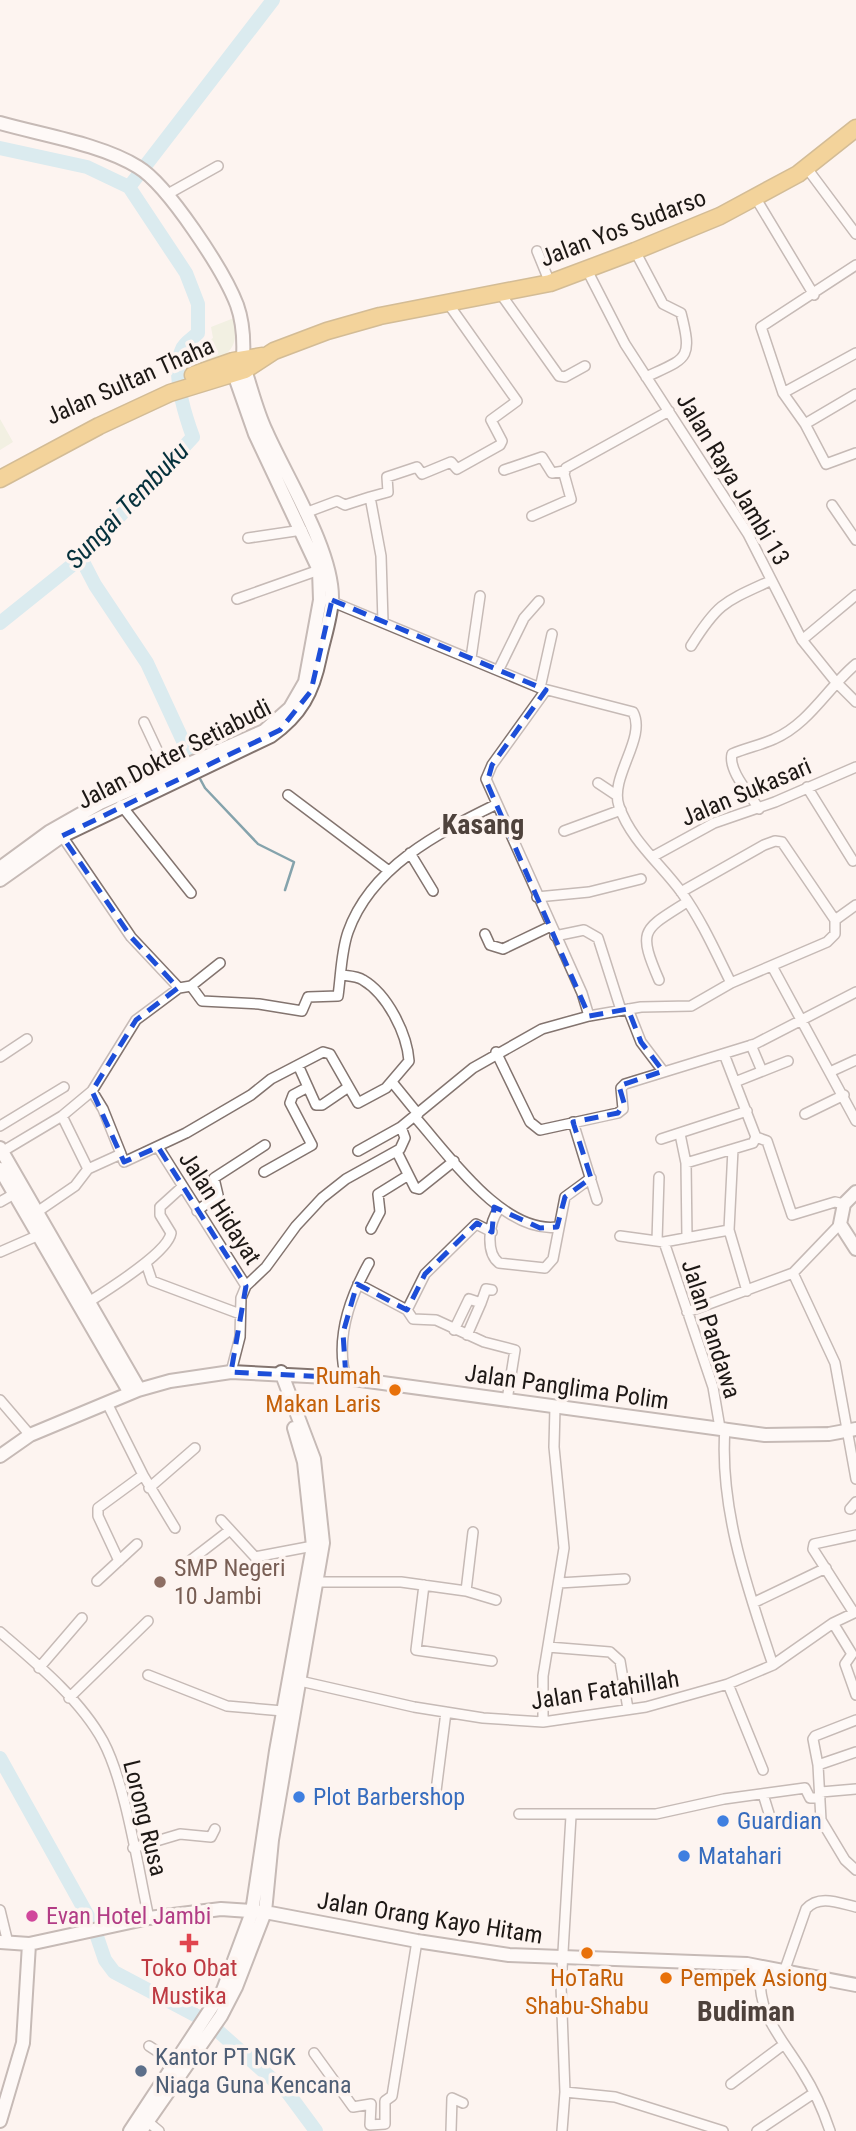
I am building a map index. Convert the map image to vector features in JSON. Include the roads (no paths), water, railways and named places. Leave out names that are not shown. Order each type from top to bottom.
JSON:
[{"type":"highway","name":"Jalan Yos Sudarso","points":[[239,366],[327,331],[447,302],[550,283],[587,270],[755,197],[806,167],[856,128]]},
{"type":"highway","name":"Jalan Sultan Thaha","points":[[0,468],[169,389],[239,366]]},
{"type":"highway","name":"Jalan Sultan Thaha","points":[[0,479],[96,421]]},
{"type":"street","name":"Jalan Dokter Setiabudi","points":[[0,124],[113,155],[140,167],[155,180],[196,233],[236,302],[241,317],[239,366],[260,431],[319,570],[326,600]]},
{"type":"street","points":[[166,195],[218,166]]},
{"type":"street","points":[[806,167],[856,233]]},
{"type":"street","points":[[755,197],[814,295]]},
{"type":"street","points":[[537,251],[550,283]]},
{"type":"street","points":[[635,251],[663,304],[681,313],[687,344],[686,355],[681,360],[646,377]]},
{"type":"street","points":[[856,265],[814,295],[761,326],[783,393],[805,424],[826,464],[856,453]]},
{"type":"street","name":"Jalan Raya Jambi 13","points":[[587,270],[625,344],[748,534],[802,640],[856,702]]},
{"type":"street","points":[[500,293],[559,376],[565,377],[585,366]]},
{"type":"street","points":[[305,513],[337,501],[345,505],[388,492],[387,477],[417,467],[421,474],[432,472],[451,461],[457,469],[502,443],[491,420],[517,400],[447,302]]},
{"type":"street","points":[[783,393],[856,353]]},
{"type":"street","points":[[805,424],[856,394]]},
{"type":"street","points":[[504,470],[542,457],[552,473],[564,471],[602,445],[669,411]]},
{"type":"street","name":"Jalan Dokter Setiabudi","points":[[0,880],[62,836],[193,766],[276,727],[306,703],[326,600],[326,563],[305,513],[260,431]]},
{"type":"street","points":[[532,516],[571,499],[564,471]]},
{"type":"street","points":[[370,497],[381,556],[383,622]]},
{"type":"street","points":[[832,505],[856,540]]},
{"type":"street","points":[[248,538],[302,530]]},
{"type":"street","points":[[237,599],[319,570]]},
{"type":"street","points":[[691,646],[709,616],[719,606],[770,581]]},
{"type":"street","points":[[802,640],[856,595]]},
{"type":"street","points":[[471,658],[480,596]]},
{"type":"street","points":[[326,600],[543,689],[633,712],[635,718],[631,752],[617,795],[621,810],[636,839],[681,892],[731,983]]},
{"type":"street","points":[[499,670],[524,618],[539,601]]},
{"type":"street","points":[[552,634],[543,689],[487,774],[495,805],[589,1016]]},
{"type":"street","points":[[759,809],[739,779],[730,759],[732,754],[776,738],[793,726],[814,709],[835,681],[856,664]]},
{"type":"street","points":[[144,722],[167,771]]},
{"type":"street","name":"Jalan Dokter Setiabudi","points":[[0,868],[49,832],[167,771],[193,766]]},
{"type":"street","name":"Jalan Sukasari","points":[[652,857],[706,827],[759,809],[856,767]]},
{"type":"street","points":[[598,783],[617,795]]},
{"type":"street","points":[[807,787],[853,862]]},
{"type":"street","points":[[288,795],[389,871]]},
{"type":"street","points":[[121,805],[191,893]]},
{"type":"street","points":[[191,986],[202,1001],[259,1003],[302,1011],[308,997],[337,997],[348,929],[389,871],[410,853],[455,825],[495,805]]},
{"type":"street","points":[[564,831],[621,810]]},
{"type":"street","points":[[62,836],[131,937],[179,988]]},
{"type":"street","points":[[358,1152],[401,1127],[496,1052],[542,1029],[624,1009],[691,1006],[731,983],[773,968],[833,938],[835,920],[782,842],[775,841],[717,869],[681,892]]},
{"type":"street","points":[[410,853],[433,891]]},
{"type":"street","points":[[537,897],[589,892],[641,878]]},
{"type":"street","points":[[659,980],[646,944],[646,934],[657,922],[687,902]]},
{"type":"street","points":[[835,920],[856,905]]},
{"type":"street","points":[[485,934],[490,945],[503,949],[551,926]]},
{"type":"street","points":[[555,936],[584,930],[598,938],[624,1009],[641,1042],[663,1071]]},
{"type":"street","points":[[83,1305],[37,1212],[1,1151],[62,1116],[92,1090],[136,1020],[179,988],[191,986],[220,964]]},
{"type":"street","points":[[773,968],[832,1071],[856,1121]]},
{"type":"street","points":[[92,1090],[103,1109],[124,1162],[158,1147],[298,1065],[327,1052],[358,1103],[391,1082],[409,1061],[399,1025],[385,1003],[361,978],[341,975]]},
{"type":"street","points":[[496,1052],[534,1128],[540,1130],[618,1113],[623,1109],[621,1088],[625,1084],[751,1045],[856,992]]},
{"type":"street","points":[[0,1057],[27,1039]]},
{"type":"street","points":[[751,1045],[762,1072]]},
{"type":"street","points":[[724,1054],[756,1138]]},
{"type":"street","points":[[735,1082],[788,1060]]},
{"type":"street","points":[[832,1071],[856,1060]]},
{"type":"street","points":[[298,1065],[312,1099],[320,1105],[347,1088]]},
{"type":"street","points":[[391,1082],[453,1161],[499,1209],[540,1228],[557,1227]]},
{"type":"street","points":[[0,1126],[64,1087]]},
{"type":"street","points":[[264,1172],[312,1145],[290,1103],[293,1095],[307,1087]]},
{"type":"street","points":[[805,1114],[844,1095]]},
{"type":"street","points":[[661,1139],[747,1111]]},
{"type":"street","points":[[62,1116],[88,1169]]},
{"type":"street","points":[[573,1122],[597,1200]]},
{"type":"street","points":[[246,1286],[266,1267],[296,1226],[334,1188],[397,1152],[404,1144],[401,1127]]},
{"type":"street","points":[[680,1134],[686,1163],[688,1238]]},
{"type":"street","points":[[686,1163],[753,1143],[756,1138]]},
{"type":"street","points":[[756,1138],[767,1141],[792,1215],[835,1202],[844,1204]]},
{"type":"street","points":[[198,1211],[218,1195],[214,1178],[265,1145]]},
{"type":"street","name":"Jalan Hidayat","points":[[158,1147],[246,1286],[241,1298],[240,1337],[231,1372]]},
{"type":"street","points":[[733,1149],[729,1230],[747,1291]]},
{"type":"street","points":[[397,1152],[407,1176],[415,1188],[419,1189],[453,1161]]},
{"type":"street","points":[[37,1212],[75,1186],[88,1169],[121,1154]]},
{"type":"street","points":[[0,1169],[135,1391]]},
{"type":"street","points":[[371,1229],[380,1212],[378,1194],[407,1176]]},
{"type":"street","name":"Jalan Pandawa","points":[[659,1177],[661,1241],[713,1387],[722,1428],[733,1528],[773,1665]]},
{"type":"street","points":[[499,1209],[494,1218],[491,1252],[499,1263],[545,1268],[553,1259],[557,1227],[565,1197],[592,1178]]},
{"type":"street","points":[[83,1305],[146,1263],[171,1237],[160,1216],[160,1207],[182,1187]]},
{"type":"street","points":[[687,1312],[793,1273],[840,1224],[844,1204],[856,1192]]},
{"type":"street","points":[[0,1202],[14,1194]]},
{"type":"street","points":[[407,1310],[425,1274],[476,1224],[492,1231]]},
{"type":"street","points":[[840,1224],[856,1250]]},
{"type":"street","points":[[620,1236],[661,1241],[729,1230]]},
{"type":"street","points":[[0,1252],[39,1235]]},
{"type":"street","points":[[346,1378],[342,1352],[343,1333],[358,1284],[369,1262]]},
{"type":"street","points":[[146,1263],[152,1281],[240,1314]]},
{"type":"street","points":[[793,1273],[835,1363],[852,1430],[856,1479]]},
{"type":"street","points":[[358,1284],[407,1310],[414,1319],[436,1320],[467,1335],[515,1350],[507,1400]]},
{"type":"street","points":[[467,1335],[486,1289],[492,1290]]},
{"type":"street","points":[[454,1330],[469,1299],[481,1303]]},
{"type":"street","name":"Jalan Panglima Polim","points":[[0,1456],[30,1434],[135,1391],[170,1381],[231,1372],[346,1378],[784,1436],[852,1430]]},
{"type":"street","points":[[159,2131],[144,2126],[220,2015],[236,1987],[258,1912],[282,1750],[300,1681],[318,1582],[323,1543],[303,1441],[276,1373]]},
{"type":"street","points":[[0,1400],[30,1434]]},
{"type":"street","points":[[107,1403],[149,1489],[175,1528]]},
{"type":"street","points":[[543,1722],[548,1647],[564,1548],[554,1447],[555,1407]]},
{"type":"street","points":[[149,1489],[195,1448]]},
{"type":"street","points":[[119,1561],[98,1516],[98,1508],[143,1475]]},
{"type":"street","points":[[282,1750],[283,1711],[313,1546],[315,1505]]},
{"type":"street","points":[[221,1520],[255,1557],[313,1546]]},
{"type":"street","points":[[191,1560],[230,1530]]},
{"type":"street","points":[[466,1591],[473,1532]]},
{"type":"street","points":[[855,1613],[813,1549],[814,1544],[856,1535]]},
{"type":"street","points":[[97,1581],[136,1545]]},
{"type":"street","points":[[753,1603],[826,1568]]},
{"type":"street","points":[[559,1583],[625,1580]]},
{"type":"street","points":[[318,1582],[424,1585],[466,1591],[496,1600]]},
{"type":"street","points":[[424,1585],[416,1650],[492,1661]]},
{"type":"street","name":"Jalan Fatahillah","points":[[300,1681],[446,1712],[543,1722],[628,1709],[691,1696],[728,1684],[773,1665],[833,1623],[855,1613]]},
{"type":"street","points":[[39,1668],[82,1618]]},
{"type":"street","points":[[69,1698],[148,1621]]},
{"type":"street","points":[[833,1623],[852,1654],[845,1664],[856,1695]]},
{"type":"street","name":"Lorong Rusa","points":[[0,1632],[69,1698],[103,1741],[110,1758],[149,1918]]},
{"type":"street","points":[[548,1647],[610,1652],[620,1661],[628,1709]]},
{"type":"street","points":[[148,1675],[227,1706],[283,1711]]},
{"type":"street","points":[[728,1684],[764,1770]]},
{"type":"street","points":[[436,1791],[446,1712]]},
{"type":"street","points":[[856,1720],[816,1736],[813,1740],[818,1765],[821,1820],[845,1860],[856,1870]]},
{"type":"street","points":[[818,1765],[856,1752]]},
{"type":"street","points":[[519,1814],[656,1814],[805,1788],[810,1798],[856,1789]]},
{"type":"street","points":[[764,1794],[771,1820],[821,1820]]},
{"type":"street","points":[[562,2131],[565,2092],[562,1958],[571,1816]]},
{"type":"street","points":[[133,1848],[180,1834],[211,1837],[215,1829]]},
{"type":"street","points":[[785,1969],[806,1909],[812,1903],[819,1900],[856,1907]]},
{"type":"street","name":"Jalan Orang Kayo Hitam","points":[[4,1942],[29,1944],[149,1918],[221,1909],[258,1912],[509,1955],[699,1961],[760,1966],[856,1985]]},
{"type":"street","points":[[0,1910],[4,1942]]},
{"type":"street","points":[[130,2131],[223,1990],[258,1912]]},
{"type":"street","points":[[314,2053],[353,2107],[371,2104],[370,2125],[385,2124],[385,2101],[392,2096],[417,1941]]},
{"type":"street","points":[[0,2121],[6,2079],[23,2043],[29,1944]]},
{"type":"street","points":[[760,1966],[764,2012],[814,2093],[830,2131]]},
{"type":"street","points":[[731,2084],[783,2045]]},
{"type":"street","points":[[149,2046],[176,2063]]},
{"type":"street","points":[[565,2092],[615,2097],[723,2131]]},
{"type":"street","points":[[757,2131],[814,2093]]},
{"type":"street","points":[[451,2131],[452,2098],[463,2103]]},
{"type":"waterway","points":[[129,187],[273,0]]},
{"type":"waterway","name":"Sungai Tembuku","points":[[0,148],[87,167],[129,187],[186,273],[198,304],[198,333],[183,347],[178,369],[180,393],[193,437],[81,558],[0,623]]},
{"type":"waterway","points":[[81,558],[95,585],[147,663],[190,756]]},
{"type":"waterway","points":[[198,775],[205,788],[258,844],[294,862],[285,890]]},
{"type":"waterway","name":"Sungai Tembuku","points":[[0,1758],[93,1925],[105,1960],[114,1972],[197,2016]]},
{"type":"waterway","name":"Sungai Tembuku","points":[[218,2031],[288,2093],[316,2131]]},
{"type":"place","name":"Rumah Makan Laris","points":[[395,1390]]},
{"type":"place","name":"SMP Negeri 10 Jambi","points":[[160,1582]]},
{"type":"place","name":"Plot Barbershop","points":[[299,1797]]},
{"type":"place","name":"Guardian","points":[[723,1821]]},
{"type":"place","name":"Matahari","points":[[684,1856]]},
{"type":"place","name":"Evan Hotel Jambi","points":[[32,1916]]},
{"type":"place","name":"Toko Obat Mustika","points":[[189,1943]]},
{"type":"place","name":"HoTaRu Shabu-Shabu","points":[[587,1953]]},
{"type":"place","name":"Pempek Asiong","points":[[666,1978]]},
{"type":"place","name":"Kantor PT NGK Niaga Guna Kencana","points":[[141,2071]]},
{"type":"district","name":"Kasang","points":[[483,824]]},
{"type":"district","name":"Budiman","points":[[746,2011]]}]
